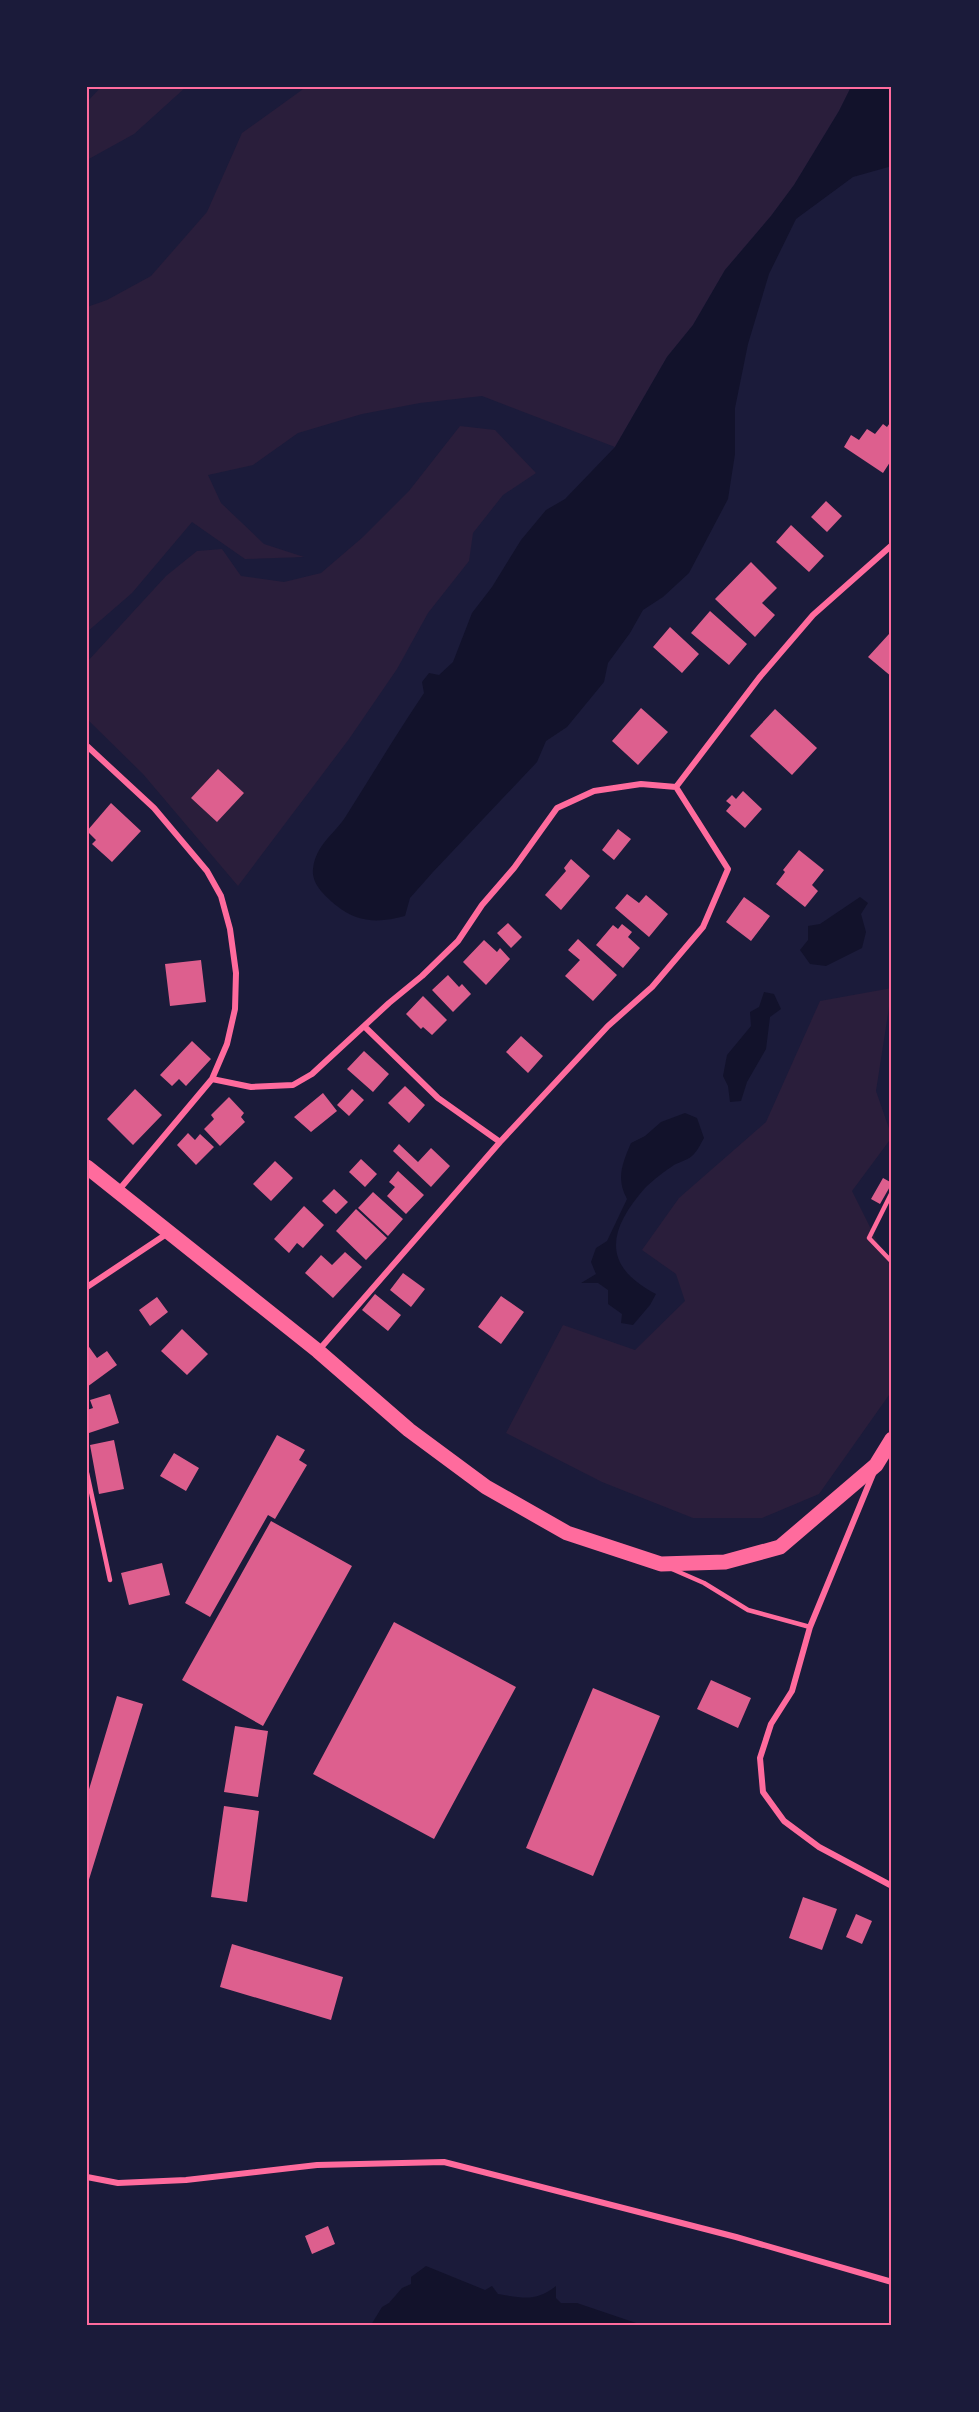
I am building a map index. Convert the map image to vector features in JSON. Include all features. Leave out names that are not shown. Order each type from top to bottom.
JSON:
[{"type":"main road","points":[[87,1167],[318,1351],[409,1430],[486,1487],[567,1533],[661,1564],[725,1562],[780,1547],[876,1465],[892,1438]]},
{"type":"street","points":[[676,787],[759,678],[813,615],[892,545]]},
{"type":"street","points":[[87,746],[154,808],[207,871],[221,896],[230,929],[236,973],[235,1009],[227,1044],[212,1079],[117,1192]]},
{"type":"street","points":[[212,1079],[251,1087],[293,1085],[312,1074],[458,941],[482,905],[514,868],[557,808],[594,791],[642,784],[676,787]]},
{"type":"street","points":[[318,1351],[500,1142],[608,1026],[652,987],[703,927],[728,869],[676,787]]},
{"type":"street","points":[[365,1027],[438,1098],[500,1142]]},
{"type":"street","points":[[87,1287],[168,1233]]},
{"type":"street","points":[[876,1465],[810,1627],[792,1691],[771,1724],[760,1758],[763,1792],[784,1821],[819,1847],[892,1886]]},
{"type":"street","points":[[87,2177],[130,2183],[186,2180],[317,2165],[444,2162],[725,2234],[892,2282]]},
{"type":"lane","points":[[892,1192],[868,1238],[892,1262]]},
{"type":"lane","points":[[87,1473],[110,1580]]},
{"type":"lane","points":[[661,1564],[704,1583],[748,1610],[810,1627]]},
{"type":"shaded area","points":[[101,87],[186,87],[134,134],[87,160],[87,102]]},
{"type":"shaded area","points":[[306,87],[851,87],[794,185],[725,270],[693,325],[667,357],[615,447],[482,396],[420,403],[362,414],[298,433],[253,465],[208,475],[221,503],[264,544],[304,557],[245,559],[192,522],[132,593],[87,632],[87,307],[107,300],[151,276],[207,212],[242,133]]},
{"type":"shaded area","points":[[851,87],[892,87],[892,166],[853,177],[796,219],[769,274],[748,344],[735,408],[735,454],[728,499],[689,573],[663,597],[643,610],[630,633],[608,663],[604,682],[567,727],[546,741],[537,762],[410,898],[405,916],[387,920],[369,920],[345,912],[328,899],[314,880],[315,860],[322,846],[346,816],[424,693],[422,682],[429,673],[439,675],[453,662],[472,613],[492,587],[521,540],[546,510],[565,499],[615,447],[667,357],[693,325],[725,270],[794,185]]},
{"type":"shaded area","points":[[460,426],[495,430],[536,473],[503,495],[473,533],[469,561],[428,613],[397,669],[349,739],[238,886],[143,774],[87,719],[87,662],[166,576],[197,551],[222,549],[241,576],[284,582],[321,573],[363,537],[409,491]]},
{"type":"shaded area","points":[[860,897],[868,903],[861,914],[866,932],[862,948],[826,966],[810,964],[800,950],[808,940],[808,926],[820,924]]},
{"type":"shaded area","points":[[892,988],[876,1091],[892,1137],[852,1191],[880,1247],[892,1260],[892,1360],[889,1395],[819,1494],[762,1518],[693,1518],[602,1482],[506,1433],[563,1325],[635,1350],[685,1301],[676,1274],[642,1250],[679,1198],[766,1122],[820,1001]]},
{"type":"shaded area","points":[[764,992],[774,994],[781,1009],[770,1017],[766,1049],[747,1082],[741,1101],[730,1102],[728,1086],[723,1076],[727,1055],[751,1026],[750,1012],[759,1007]]},
{"type":"shaded area","points":[[685,1113],[697,1118],[704,1138],[692,1156],[670,1167],[645,1188],[633,1203],[618,1232],[616,1246],[618,1259],[638,1283],[656,1294],[633,1325],[621,1323],[622,1314],[608,1304],[608,1290],[598,1283],[581,1283],[596,1274],[591,1262],[596,1248],[607,1241],[627,1199],[621,1178],[631,1143],[645,1136],[661,1122]]},
{"type":"shaded area","points":[[426,2266],[485,2290],[492,2286],[498,2294],[515,2297],[535,2297],[556,2286],[556,2298],[561,2303],[577,2303],[642,2325],[371,2325],[382,2307],[389,2303],[402,2288],[411,2284],[411,2277]]},
{"type":"building","points":[[892,420],[892,459],[883,473],[844,447],[851,435],[859,440],[867,429],[875,434],[883,424],[887,427]]},
{"type":"building","points":[[826,501],[842,516],[827,532],[811,517]]},
{"type":"building","points":[[791,525],[824,556],[809,572],[776,542]]},
{"type":"building","points":[[751,562],[777,588],[762,603],[775,615],[755,637],[715,599]]},
{"type":"building","points":[[710,611],[747,644],[729,665],[691,633]]},
{"type":"building","points":[[670,627],[699,654],[682,673],[653,647]]},
{"type":"building","points":[[889,634],[892,636],[892,677],[868,657]]},
{"type":"building","points":[[641,708],[668,732],[638,765],[612,741]]},
{"type":"building","points":[[775,709],[817,748],[792,775],[750,736]]},
{"type":"building","points":[[218,769],[244,793],[217,822],[191,798]]},
{"type":"building","points":[[743,791],[762,809],[745,828],[726,811],[731,805],[726,801],[732,795],[736,799]]},
{"type":"building","points":[[111,803],[141,831],[112,862],[92,844],[96,840],[87,831]]},
{"type":"building","points":[[618,829],[631,839],[614,860],[602,850]]},
{"type":"building","points":[[799,850],[824,870],[812,885],[818,891],[805,907],[776,884],[785,872],[783,870]]},
{"type":"building","points":[[571,859],[590,876],[561,910],[545,895],[566,871],[564,868]]},
{"type":"building","points":[[627,894],[639,903],[646,895],[668,914],[649,937],[615,908]]},
{"type":"building","points":[[744,897],[770,916],[751,941],[726,922]]},
{"type":"building","points":[[508,923],[522,937],[511,948],[497,933]]},
{"type":"building","points":[[622,924],[632,932],[628,937],[640,948],[623,968],[596,945],[613,925],[618,929]]},
{"type":"building","points":[[578,939],[617,975],[593,1001],[565,976],[580,960],[568,950]]},
{"type":"building","points":[[484,940],[497,952],[500,948],[510,959],[486,985],[463,962]]},
{"type":"building","points":[[201,960],[206,1002],[170,1006],[165,964]]},
{"type":"building","points":[[448,975],[459,987],[462,984],[471,994],[453,1012],[432,990]]},
{"type":"building","points":[[423,996],[447,1020],[432,1035],[423,1027],[421,1029],[406,1014]]},
{"type":"building","points":[[521,1036],[543,1056],[528,1073],[506,1052]]},
{"type":"building","points":[[192,1041],[211,1059],[186,1086],[179,1079],[172,1086],[160,1075]]},
{"type":"building","points":[[364,1051],[389,1074],[373,1092],[347,1069]]},
{"type":"building","points":[[405,1086],[425,1105],[409,1123],[388,1103]]},
{"type":"building","points":[[135,1089],[162,1115],[133,1145],[107,1119]]},
{"type":"building","points":[[352,1089],[364,1100],[349,1116],[337,1105]]},
{"type":"building","points":[[323,1093],[337,1111],[311,1132],[294,1117]]},
{"type":"building","points":[[229,1097],[244,1113],[241,1117],[245,1122],[220,1146],[204,1129],[214,1119],[211,1115]]},
{"type":"building","points":[[188,1133],[195,1140],[200,1134],[214,1147],[196,1165],[177,1145]]},
{"type":"building","points":[[399,1144],[418,1162],[431,1148],[450,1166],[431,1187],[393,1151]]},
{"type":"building","points":[[361,1159],[377,1174],[365,1187],[349,1172]]},
{"type":"building","points":[[275,1161],[293,1178],[271,1201],[253,1184]]},
{"type":"building","points":[[398,1171],[424,1195],[406,1214],[387,1196],[395,1187],[389,1182]]},
{"type":"building","points":[[883,1178],[892,1183],[880,1204],[871,1199]]},
{"type":"building","points":[[334,1189],[348,1202],[336,1214],[322,1201]]},
{"type":"building","points":[[373,1192],[403,1219],[388,1236],[358,1208]]},
{"type":"building","points":[[304,1206],[324,1225],[303,1248],[297,1243],[289,1253],[274,1239]]},
{"type":"building","points":[[356,1209],[387,1238],[366,1260],[336,1231]]},
{"type":"building","points":[[345,1252],[362,1267],[333,1298],[305,1273],[321,1255],[332,1265]]},
{"type":"building","points":[[403,1273],[425,1289],[411,1307],[390,1290]]},
{"type":"building","points":[[375,1294],[401,1315],[388,1331],[362,1310]]},
{"type":"building","points":[[501,1296],[524,1312],[501,1344],[478,1327]]},
{"type":"building","points":[[157,1297],[168,1312],[150,1326],[139,1310]]},
{"type":"building","points":[[182,1329],[208,1354],[187,1375],[161,1351]]},
{"type":"building","points":[[87,1344],[97,1358],[107,1351],[117,1365],[87,1387]]},
{"type":"building","points":[[110,1394],[119,1423],[89,1433],[87,1410],[93,1408],[90,1400]]},
{"type":"building","points":[[277,1435],[305,1450],[299,1460],[307,1465],[275,1519],[268,1515],[210,1617],[185,1603]]},
{"type":"building","points":[[114,1440],[124,1489],[99,1494],[90,1445]]},
{"type":"building","points":[[174,1453],[199,1468],[186,1491],[160,1476]]},
{"type":"building","points":[[271,1521],[352,1566],[263,1726],[182,1680]]},
{"type":"building","points":[[162,1563],[170,1595],[129,1605],[121,1573]]},
{"type":"building","points":[[394,1622],[516,1687],[434,1839],[313,1774]]},
{"type":"building","points":[[711,1680],[751,1698],[738,1728],[697,1709]]},
{"type":"building","points":[[593,1688],[660,1716],[593,1876],[526,1848]]},
{"type":"building","points":[[117,1696],[143,1704],[87,1886],[87,1796]]},
{"type":"building","points":[[235,1726],[268,1731],[258,1797],[224,1792]]},
{"type":"building","points":[[224,1806],[259,1811],[247,1902],[211,1897]]},
{"type":"building","points":[[803,1897],[837,1909],[822,1950],[789,1938]]},
{"type":"building","points":[[856,1914],[872,1921],[862,1944],[846,1937]]},
{"type":"building","points":[[232,1944],[343,1977],[331,2020],[220,1987]]},
{"type":"building","points":[[328,2226],[335,2244],[312,2254],[305,2236]]}]
